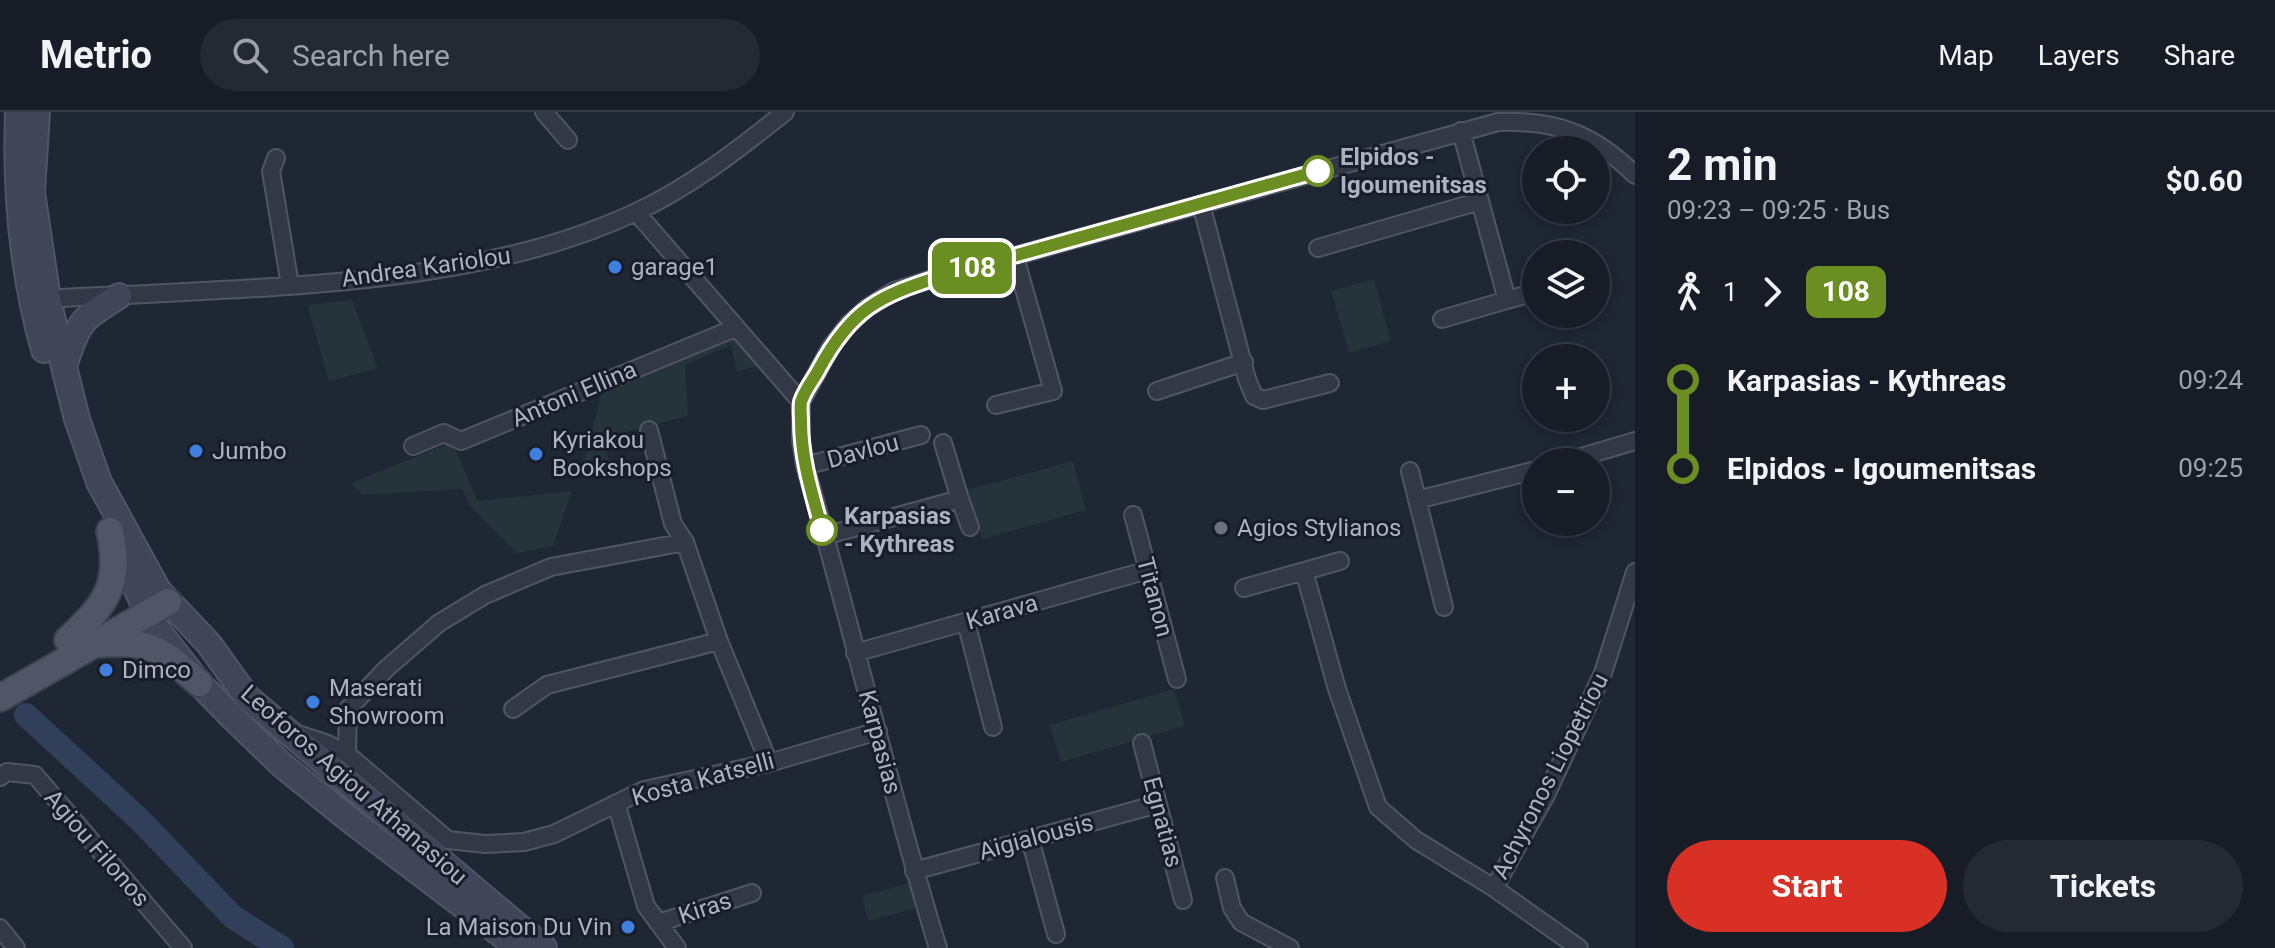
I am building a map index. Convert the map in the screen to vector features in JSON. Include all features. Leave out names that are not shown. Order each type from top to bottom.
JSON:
[{"type":"main road","name":"Leoforos Agiou Athanasiou","points":[[18,112],[19,217],[66,425],[110,531],[199,683],[287,769],[519,948]]},
{"type":"main road","name":"Leoforos Agiou Athanasiou","points":[[37,112],[32,192],[39,300],[64,366],[77,419],[99,482],[154,602],[209,644],[247,697],[544,948]]},
{"type":"main road","points":[[64,366],[71,341],[83,319],[119,296]]},
{"type":"main road","points":[[68,640],[100,607],[108,589],[115,569],[110,531]]},
{"type":"main road","points":[[4,686],[68,640],[128,610],[154,602]]},
{"type":"main road","points":[[4,686],[94,644],[154,602]]},
{"type":"main road","points":[[94,644],[126,642],[147,645],[169,657],[199,683]]},
{"type":"street","points":[[544,112],[568,140]]},
{"type":"street","name":"Andrea Kariolou","points":[[39,300],[290,285],[463,266],[527,253],[636,212],[706,171],[785,112]]},
{"type":"street","points":[[636,212],[801,402],[831,347],[848,325],[894,291],[1461,131],[1498,122],[1529,121],[1559,127],[1589,138],[1615,155],[1635,175]]},
{"type":"street","points":[[1461,131],[1507,300]]},
{"type":"street","points":[[276,158],[271,171],[290,285]]},
{"type":"street","points":[[1318,248],[1480,201]]},
{"type":"street","points":[[1201,204],[1254,396],[1263,400],[1330,383]]},
{"type":"street","points":[[996,405],[1053,391],[1015,257]]},
{"type":"street","points":[[1442,319],[1522,296]]},
{"type":"street","name":"Antoni Ellina","points":[[413,446],[444,433],[461,441],[735,328]]},
{"type":"street","points":[[1157,391],[1244,362]]},
{"type":"street","name":"Karpasias","points":[[801,402],[801,441],[805,466],[914,871],[938,948]]},
{"type":"street","points":[[649,430],[673,524],[685,542],[719,641],[769,763]]},
{"type":"street","name":"Davlou","points":[[805,466],[921,435]]},
{"type":"street","points":[[1610,448],[1635,441]]},
{"type":"street","points":[[943,443],[970,527]]},
{"type":"street","points":[[1410,471],[1444,607]]},
{"type":"street","points":[[1417,500],[1522,474]]},
{"type":"street","points":[[824,536],[960,499]]},
{"type":"street","name":"Titanon","points":[[1133,515],[1177,679]]},
{"type":"street","points":[[347,754],[348,709],[439,623],[473,602],[540,570],[685,542]]},
{"type":"street","points":[[1244,588],[1340,561]]},
{"type":"street","name":"Karava","points":[[855,653],[1148,570]]},
{"type":"street","name":"Achyronos Liopetriou","points":[[1304,571],[1337,689],[1378,807],[1416,840],[1494,888],[1579,948]]},
{"type":"street","name":"Achyronos Liopetriou","points":[[1494,888],[1546,795],[1603,673],[1635,572]]},
{"type":"street","points":[[966,622],[993,727]]},
{"type":"street","points":[[513,709],[547,685],[719,641]]},
{"type":"street","name":"Kosta Katselli","points":[[282,728],[347,754],[448,840],[485,844],[524,842],[554,834],[644,790],[769,763],[878,731]]},
{"type":"street","name":"Egnatias","points":[[1142,743],[1183,900]]},
{"type":"street","name":"Agiou Filonos","points":[[0,777],[7,772],[35,775],[183,948]]},
{"type":"street","points":[[616,803],[646,906],[677,948]]},
{"type":"street","name":"Aigialousis","points":[[914,871],[1158,804]]},
{"type":"street","points":[[1030,839],[1056,934]]},
{"type":"street","points":[[1225,878],[1232,908],[1241,922],[1290,948]]},
{"type":"street","name":"Kiras","points":[[658,923],[752,893]]},
{"type":"street","points":[[0,928],[16,948]]},
{"type":"shaded area","points":[[1374,279],[1391,341],[1349,353],[1331,291]]},
{"type":"shaded area","points":[[352,300],[378,368],[329,381],[307,305]]},
{"type":"shaded area","points":[[724,334],[751,350],[764,367],[756,366],[737,372],[731,345],[685,365],[688,416],[602,438],[610,463],[583,466],[601,395]]},
{"type":"shaded area","points":[[452,442],[478,501],[572,491],[553,546],[516,553],[471,507],[462,489],[362,495],[351,483]]},
{"type":"shaded area","points":[[1073,461],[1086,510],[982,539],[968,490]]},
{"type":"shaded area","points":[[1174,689],[1185,726],[1061,762],[1050,725]]},
{"type":"shaded area","points":[[910,883],[917,908],[868,921],[862,896]]},
{"type":"waterway","points":[[26,715],[140,820],[233,917],[282,948]]},
{"type":"bus line","name":"108","points":[[822,530],[805,466],[801,441],[801,402],[831,347],[848,325],[867,308],[894,291],[942,276],[1318,171]]},
{"type":"place","name":"Elpidos - Igoumenitsas","points":[[1318,171]]},
{"type":"place","name":"garage1","points":[[615,267]]},
{"type":"place","name":"Jumbo","points":[[196,451]]},
{"type":"place","name":"Kyriakou Bookshops","points":[[536,454]]},
{"type":"place","name":"Agios Stylianos","points":[[1221,528]]},
{"type":"place","name":"Karpasias - Kythreas","points":[[822,530]]},
{"type":"place","name":"Dimco","points":[[106,670]]},
{"type":"place","name":"Maserati Showroom","points":[[313,702]]},
{"type":"place","name":"La Maison Du Vin","points":[[628,927]]}]
